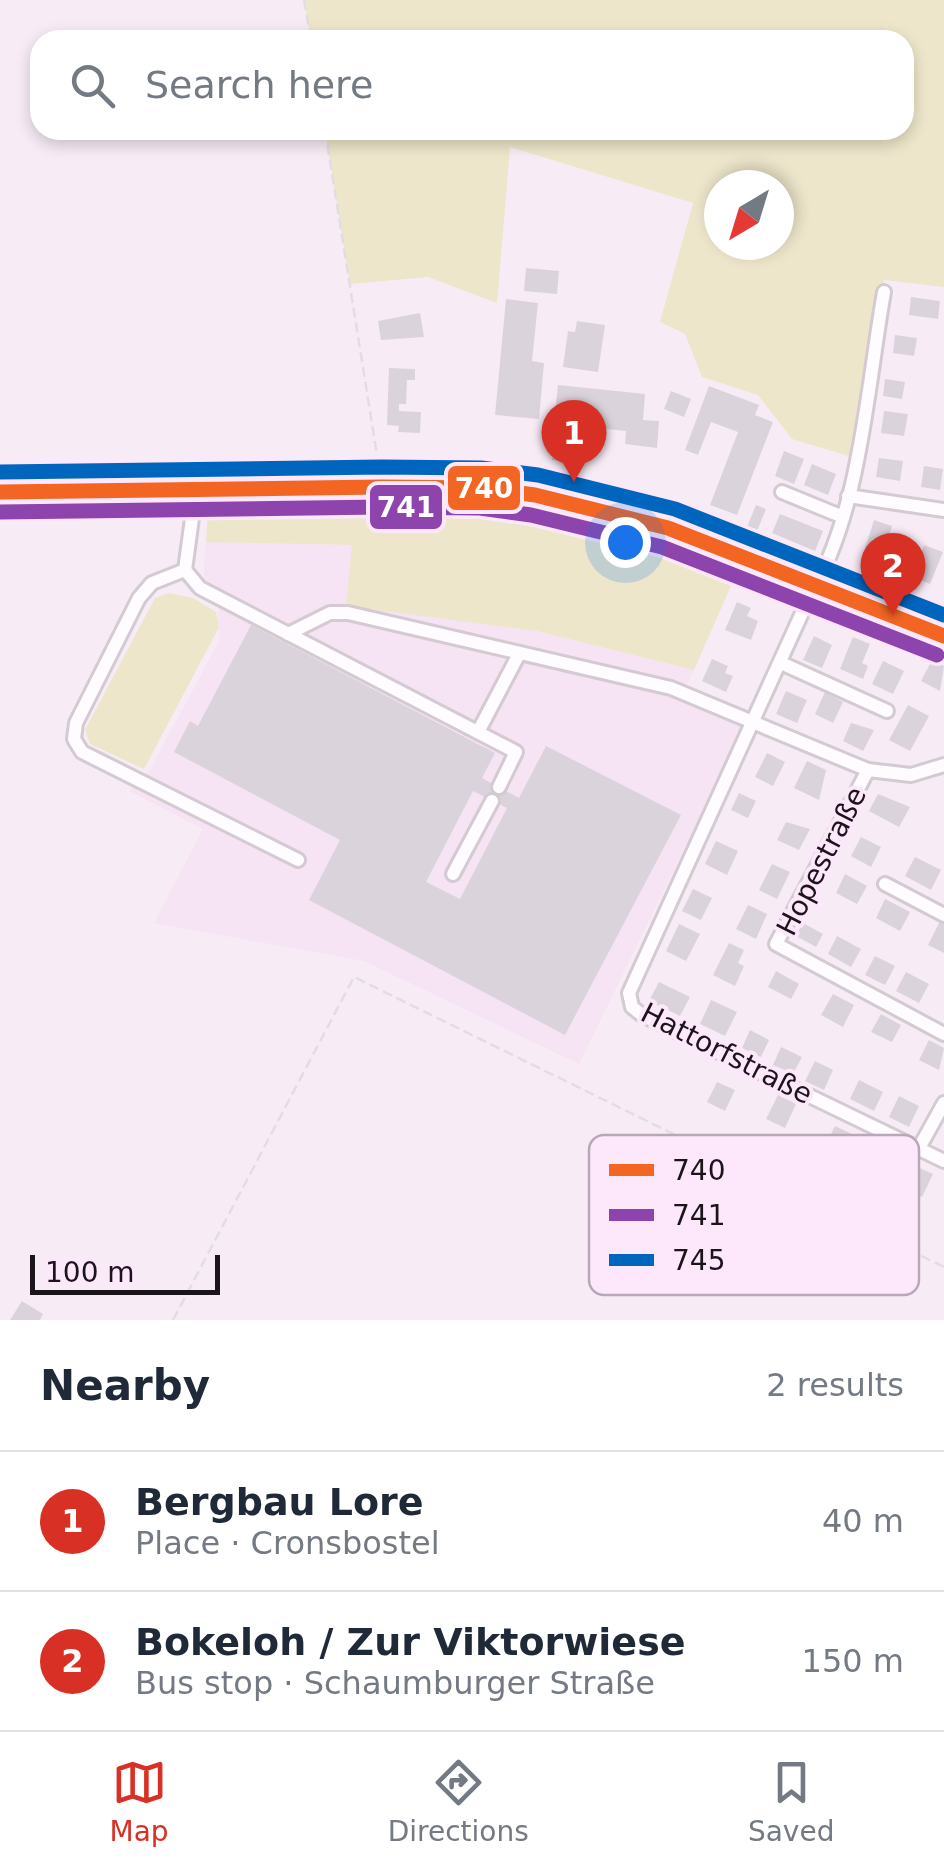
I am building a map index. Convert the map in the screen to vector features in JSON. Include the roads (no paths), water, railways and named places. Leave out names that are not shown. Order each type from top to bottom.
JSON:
[{"type":"street","name":"Hattorfstraße","points":[[884,292],[843,517],[817,586],[631,985],[632,1007],[893,1135]]},
{"type":"street","points":[[0,492],[482,488],[598,507],[668,528],[944,636]]},
{"type":"street","points":[[196,490],[185,570],[200,588],[516,752],[499,787]]},
{"type":"street","points":[[782,492],[843,517]]},
{"type":"street","points":[[848,496],[944,511]]},
{"type":"street","points":[[185,570],[152,583],[139,598],[76,723],[74,740],[82,752],[298,860]]},
{"type":"street","points":[[288,634],[330,613],[348,612],[671,688],[868,770],[911,775],[944,765]]},
{"type":"street","points":[[478,732],[519,654]]},
{"type":"street","points":[[781,664],[887,711]]},
{"type":"street","name":"Hopestraße","points":[[868,770],[776,944],[944,1034]]},
{"type":"street","points":[[452,874],[492,800]]},
{"type":"street","points":[[886,884],[944,915]]},
{"type":"street","points":[[919,1148],[944,1102]]},
{"type":"street","name":"Hattorfstraße","points":[[919,1148],[944,1161]]},
{"type":"place","name":"Bergbau Lore","points":[[574,482]]},
{"type":"place","name":"Bokeloh / Zur Viktorwiese","points":[[893,615]]}]
